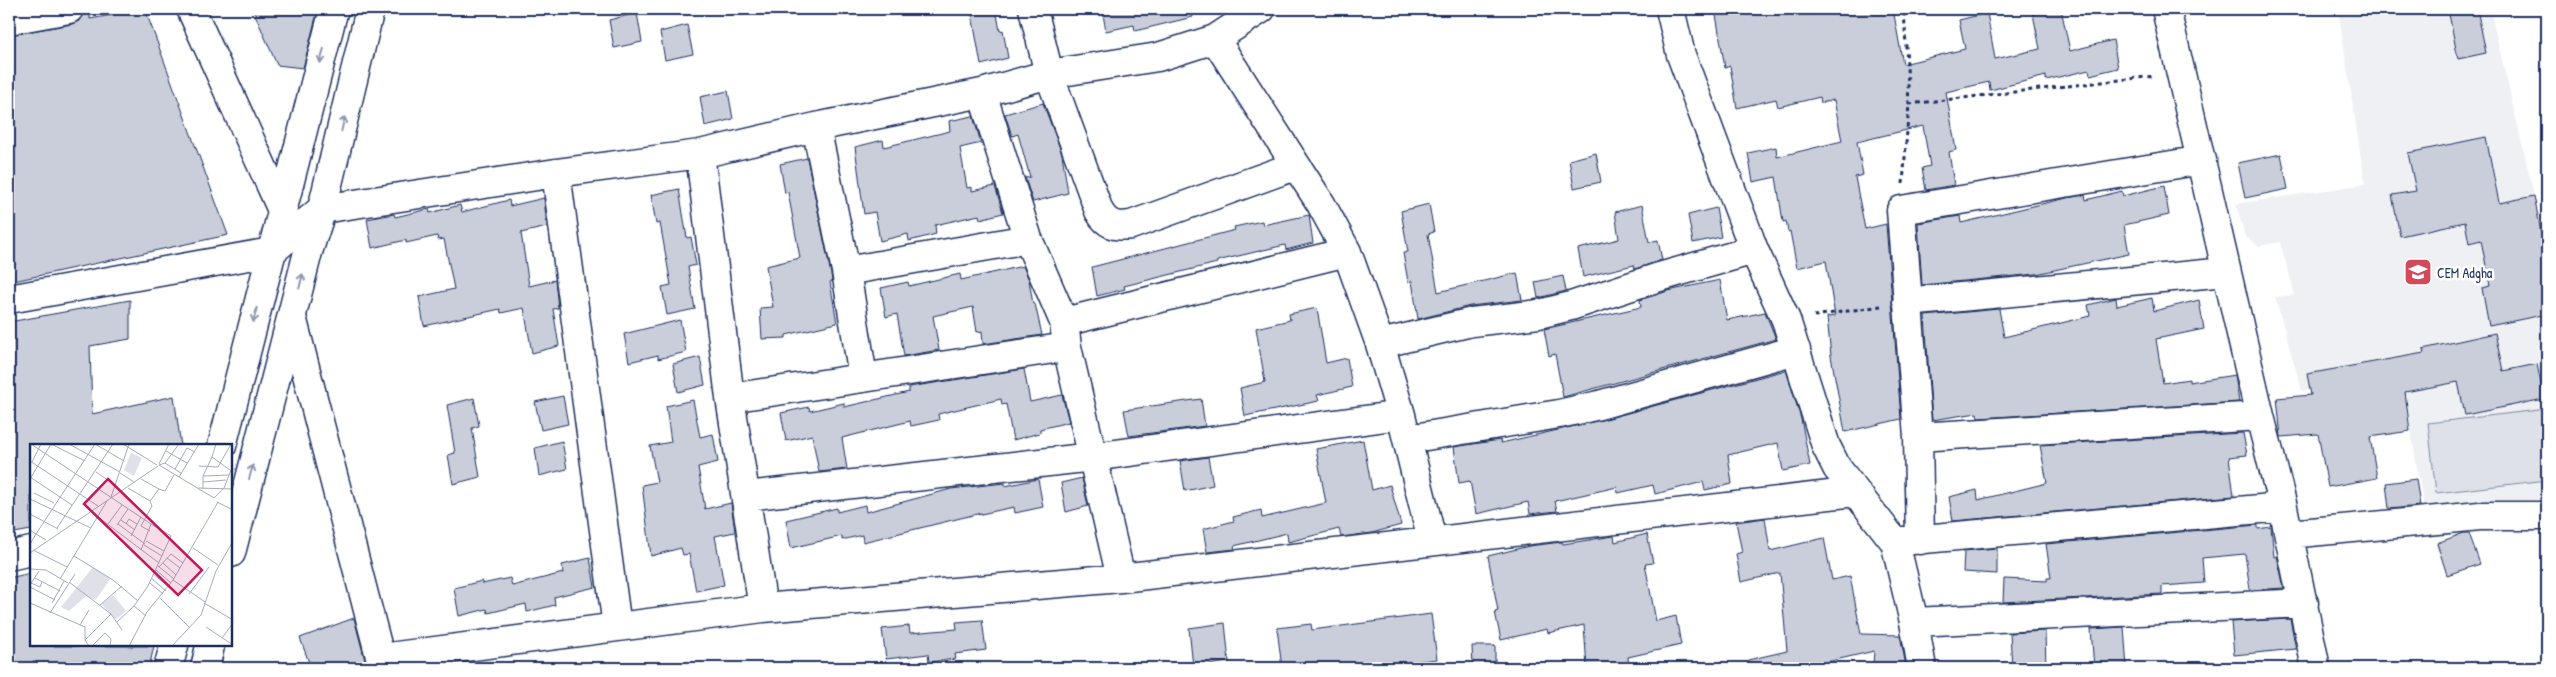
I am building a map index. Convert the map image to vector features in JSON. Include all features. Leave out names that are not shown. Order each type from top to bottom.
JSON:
[{"type":"street","points":[[9,20],[69,9]]},
{"type":"street","points":[[190,9],[281,208]]},
{"type":"street","points":[[223,444],[281,208],[292,177],[334,9]]},
{"type":"street","points":[[232,546],[236,514],[292,317],[308,252],[322,209],[370,9]]},
{"type":"street","points":[[1033,9],[1049,74],[1099,211],[1109,224],[1118,227],[1131,225],[1295,166]]},
{"type":"street","points":[[9,299],[271,252],[322,209],[556,173],[700,154],[816,127],[982,93],[1049,74],[1158,57],[1215,39],[1261,9]]},
{"type":"street","points":[[1670,9],[1681,55],[1754,250],[1786,320],[1826,446],[1838,468],[1855,492],[1908,541],[2283,507]]},
{"type":"street","points":[[2166,9],[2202,160],[2226,272],[2283,507],[2316,668]]},
{"type":"street","points":[[1215,39],[1320,204],[1347,252],[1380,344],[1404,427],[1432,540]]},
{"type":"street","points":[[982,93],[1028,239],[1066,335],[1121,578]]},
{"type":"street","points":[[816,127],[846,271],[863,378]]},
{"type":"street","points":[[700,154],[730,398],[762,608]]},
{"type":"street","points":[[1922,668],[1914,622],[1908,541],[1918,437],[1900,210],[2202,160]]},
{"type":"street","points":[[556,173],[617,628]]},
{"type":"street","points":[[846,271],[1028,239]]},
{"type":"street","points":[[1380,344],[1472,322],[1539,314],[1571,306],[1656,278],[1754,250]]},
{"type":"street","points":[[730,398],[863,378],[1066,335],[1347,252]]},
{"type":"street","points":[[1907,302],[2226,272]]},
{"type":"street","points":[[292,317],[382,663],[762,608],[1121,578],[1432,540],[1855,492]]},
{"type":"street","points":[[746,496],[1093,457],[1559,414],[1599,405],[1796,350]]},
{"type":"street","points":[[1918,437],[2260,416]]},
{"type":"street","points":[[2289,534],[2480,516],[2547,516]]},
{"type":"street","points":[[9,556],[30,551]]},
{"type":"street","points":[[1914,622],[2304,602]]},
{"type":"street","points":[[168,668],[174,647]]},
{"type":"street","points":[[205,668],[210,647]]},
{"type":"path","points":[[1900,210],[1909,104],[1904,9]]},
{"type":"path","points":[[1909,104],[2181,73]]},
{"type":"path","points":[[1786,320],[1907,302]]},
{"type":"shaded area","name":"CEM Adgha","points":[[2338,9],[2490,9],[2547,249],[2547,499],[2424,508],[2401,373],[2302,391],[2275,297],[2295,295],[2280,242],[2259,246],[2245,236],[2236,204],[2365,184]]},
{"type":"shaded area","points":[[2547,409],[2547,480],[2436,493],[2428,423]]},
{"type":"building","points":[[84,9],[90,9],[90,19],[145,9],[228,235],[9,282],[9,35],[72,24],[79,21]]},
{"type":"building","points":[[318,9],[303,68],[277,65],[253,10]]},
{"type":"building","points":[[971,9],[996,9],[1000,31],[1003,30],[1008,58],[981,65]]},
{"type":"building","points":[[1102,9],[1192,9],[1193,17],[1135,31],[1134,25],[1106,31]]},
{"type":"building","points":[[1715,9],[1893,9],[1903,64],[1965,49],[1959,20],[1987,13],[1995,59],[2040,49],[2032,9],[2061,9],[2070,51],[2113,40],[2118,68],[2090,75],[2089,70],[2046,80],[2046,76],[1990,90],[1989,82],[1946,92],[1956,150],[1949,152],[1954,185],[1926,190],[1922,168],[1930,166],[1923,126],[1857,142],[1863,175],[1855,177],[1865,229],[1886,224],[1901,419],[1845,432],[1831,356],[1827,317],[1835,316],[1826,261],[1797,268],[1790,231],[1788,232],[1786,221],[1783,222],[1776,177],[1753,182],[1748,153],[1776,147],[1777,157],[1842,141],[1834,100],[1821,103],[1820,97],[1778,107],[1776,99],[1737,108],[1730,66],[1725,68]]},
{"type":"building","points":[[2448,9],[2477,9],[2486,53],[2458,59]]},
{"type":"building","points":[[637,13],[642,42],[614,48],[609,20]]},
{"type":"building","points":[[687,25],[693,54],[665,60],[660,32]]},
{"type":"building","points":[[728,91],[733,119],[705,126],[700,97]]},
{"type":"building","points":[[1043,103],[1062,154],[1068,193],[1033,202],[1025,178],[1030,177],[1018,134],[1012,136],[1005,114]]},
{"type":"building","points":[[973,116],[981,143],[960,148],[967,188],[972,187],[972,191],[995,186],[1003,213],[980,219],[979,215],[935,225],[936,234],[909,241],[908,234],[880,241],[875,212],[864,214],[855,147],[883,140],[884,147],[950,131],[949,121]]},
{"type":"building","points":[[2486,137],[2499,203],[2534,196],[2547,264],[2547,314],[2489,326],[2482,288],[2490,286],[2481,240],[2469,243],[2465,222],[2400,236],[2392,195],[2416,191],[2408,153]]},
{"type":"building","points":[[1596,153],[1601,182],[1574,188],[1569,160]]},
{"type":"building","points":[[2281,154],[2288,189],[2245,198],[2238,163]]},
{"type":"building","points":[[807,158],[831,274],[832,281],[830,282],[837,323],[786,335],[786,338],[762,339],[760,308],[773,307],[766,266],[800,258],[788,192],[785,193],[780,164]]},
{"type":"building","points":[[2164,186],[2169,215],[2124,225],[2129,254],[2036,274],[1922,285],[1918,223],[1960,216],[1961,223],[2067,198],[2085,195],[2086,200],[2122,191],[2123,196]]},
{"type":"building","points":[[679,189],[687,238],[691,237],[696,265],[688,267],[695,309],[667,315],[662,287],[671,285],[660,223],[656,224],[651,195]]},
{"type":"building","points":[[544,198],[547,227],[521,233],[529,286],[555,280],[558,308],[553,309],[559,346],[532,353],[524,308],[501,313],[500,309],[424,326],[419,297],[454,289],[444,239],[438,240],[437,236],[406,243],[406,240],[372,248],[367,219],[394,214],[395,217],[429,209],[430,213],[460,205],[462,212],[509,200],[510,206]]},
{"type":"building","points":[[1429,204],[1434,232],[1428,234],[1438,292],[1517,273],[1522,300],[1470,306],[1418,319],[1412,281],[1408,282],[1403,253],[1408,252],[1401,211]]},
{"type":"building","points":[[1642,205],[1649,242],[1658,240],[1662,260],[1635,269],[1634,265],[1583,277],[1578,249],[1619,239],[1615,212]]},
{"type":"building","points":[[1716,208],[1721,237],[1693,243],[1688,215]]},
{"type":"building","points":[[1309,215],[1313,243],[1286,250],[1285,245],[1217,261],[1217,263],[1124,286],[1125,289],[1097,296],[1092,267],[1235,230],[1234,227],[1262,221],[1263,225]]},
{"type":"building","points":[[1023,266],[1029,280],[1033,304],[1035,304],[1042,335],[983,344],[982,331],[977,332],[973,307],[933,316],[939,350],[904,356],[897,314],[886,317],[881,288],[908,282],[909,286],[960,274],[961,280]]},
{"type":"building","points":[[1563,276],[1566,291],[1538,298],[1535,282]]},
{"type":"building","points":[[1720,280],[1727,320],[1765,312],[1776,339],[1563,397],[1555,354],[1549,356],[1544,329],[1641,307],[1640,300],[1668,291]]},
{"type":"building","points":[[2116,298],[2117,306],[2152,298],[2154,311],[2199,300],[2204,329],[2156,339],[2163,383],[2189,379],[2189,382],[2235,375],[2239,402],[1978,418],[1977,413],[1932,420],[1925,316],[1999,309],[2004,337],[2090,316],[2088,305]]},
{"type":"building","points":[[130,300],[130,339],[90,346],[92,414],[174,396],[181,444],[30,444],[30,530],[9,534],[9,322]]},
{"type":"building","points":[[1317,308],[1326,363],[1347,358],[1352,387],[1317,395],[1319,401],[1245,416],[1240,388],[1265,382],[1256,328],[1290,320],[1289,314]]},
{"type":"building","points":[[680,320],[686,352],[658,359],[658,355],[629,362],[624,334]]},
{"type":"building","points":[[2495,333],[2503,371],[2537,364],[2544,399],[2465,415],[2458,382],[2405,392],[2410,431],[2370,437],[2377,478],[2328,487],[2318,434],[2281,437],[2277,398],[2311,395],[2307,374],[2424,353],[2423,349]]},
{"type":"building","points":[[700,357],[705,385],[678,392],[673,364]]},
{"type":"building","points":[[1024,369],[1030,402],[1062,395],[1069,422],[1040,429],[1040,433],[1013,440],[1006,404],[1002,405],[1001,399],[938,414],[939,420],[911,426],[910,421],[842,438],[847,469],[819,472],[812,435],[786,441],[781,413],[809,407],[810,411],[844,403],[844,407],[909,392],[909,387]]},
{"type":"building","points":[[1786,370],[1801,419],[1810,465],[1783,471],[1778,443],[1728,455],[1732,484],[1705,490],[1703,482],[1655,494],[1653,485],[1618,493],[1617,487],[1555,501],[1557,511],[1530,514],[1528,502],[1476,514],[1470,481],[1459,483],[1454,447],[1500,440],[1501,443],[1602,420]]},
{"type":"building","points":[[563,396],[568,424],[541,430],[535,402]]},
{"type":"building","points":[[474,398],[479,426],[472,428],[480,477],[453,484],[448,455],[455,453],[447,405]]},
{"type":"building","points":[[1201,399],[1205,426],[1129,436],[1124,410]]},
{"type":"building","points":[[693,400],[700,437],[713,434],[718,462],[698,467],[705,509],[731,503],[735,532],[715,536],[724,585],[696,591],[689,554],[683,555],[681,548],[651,556],[642,485],[657,482],[650,446],[671,442],[666,406]]},
{"type":"building","points":[[2243,433],[2247,455],[2229,457],[2234,496],[1953,521],[1949,497],[1977,490],[1978,500],[2047,483],[2040,445]]},
{"type":"building","points":[[1363,440],[1372,490],[1390,485],[1401,525],[1372,533],[1341,537],[1339,529],[1288,542],[1287,533],[1234,546],[1235,549],[1207,552],[1203,529],[1234,521],[1233,517],[1261,510],[1262,518],[1326,503],[1316,449]]},
{"type":"building","points":[[562,441],[567,469],[539,476],[535,448]]},
{"type":"building","points":[[1208,457],[1213,485],[1185,491],[1180,461]]},
{"type":"building","points":[[1082,478],[1088,506],[1066,512],[1061,483]]},
{"type":"building","points":[[1038,479],[1043,507],[1015,513],[1014,507],[981,513],[863,542],[862,535],[842,540],[842,536],[791,548],[786,520],[837,508],[837,512],[865,505],[866,512],[951,489],[1005,483],[1005,486]]},
{"type":"building","points":[[2416,479],[2420,506],[2389,509],[2386,483]]},
{"type":"building","points":[[1765,518],[1770,551],[1824,538],[1832,580],[1850,576],[1861,634],[1900,635],[1906,666],[1873,665],[1874,651],[1801,668],[1749,668],[1748,660],[1787,651],[1780,573],[1741,582],[1736,554],[1742,552],[1736,522]]},
{"type":"building","points":[[2258,525],[2258,529],[2271,527],[2274,557],[2277,556],[2284,588],[2250,590],[2245,554],[2202,558],[2204,583],[2162,586],[2162,594],[2003,602],[2004,579],[2047,581],[2047,578],[2051,578],[2046,544]]},
{"type":"building","points":[[2469,533],[2480,564],[2447,575],[2437,543]]},
{"type":"building","points":[[1647,534],[1653,563],[1645,564],[1656,621],[1676,616],[1681,645],[1628,657],[1629,668],[1587,668],[1584,625],[1548,633],[1547,629],[1501,640],[1495,612],[1498,611],[1488,556],[1529,546],[1562,542],[1563,544],[1614,536],[1615,542]]},
{"type":"building","points":[[1997,548],[1997,574],[1963,572],[1964,551]]},
{"type":"building","points":[[590,558],[595,587],[554,597],[555,605],[527,612],[526,604],[488,613],[487,609],[459,616],[454,588],[482,581],[482,584],[510,578],[512,586],[563,573],[562,565]]},
{"type":"building","points":[[30,573],[30,647],[154,647],[149,668],[9,668],[9,578]]},
{"type":"building","points":[[1431,614],[1437,659],[1366,668],[1282,668],[1277,628],[1311,624],[1312,630]]},
{"type":"building","points":[[354,618],[367,668],[311,668],[300,638]]},
{"type":"building","points":[[2290,619],[2296,649],[2234,655],[2231,622]]},
{"type":"building","points":[[982,620],[986,650],[955,654],[956,659],[929,662],[928,654],[886,659],[882,629],[909,626],[910,633],[957,629],[956,622]]},
{"type":"building","points":[[1225,623],[1229,662],[1193,667],[1189,628]]},
{"type":"building","points":[[2124,627],[2127,668],[2094,668],[2091,629]]},
{"type":"building","points":[[2045,631],[2046,668],[2012,668],[2010,633]]},
{"type":"building","points":[[1472,646],[1495,646],[1495,668],[1473,668]]},
{"type":"place","name":"CEM Adgha","points":[[2418,272]]}]
